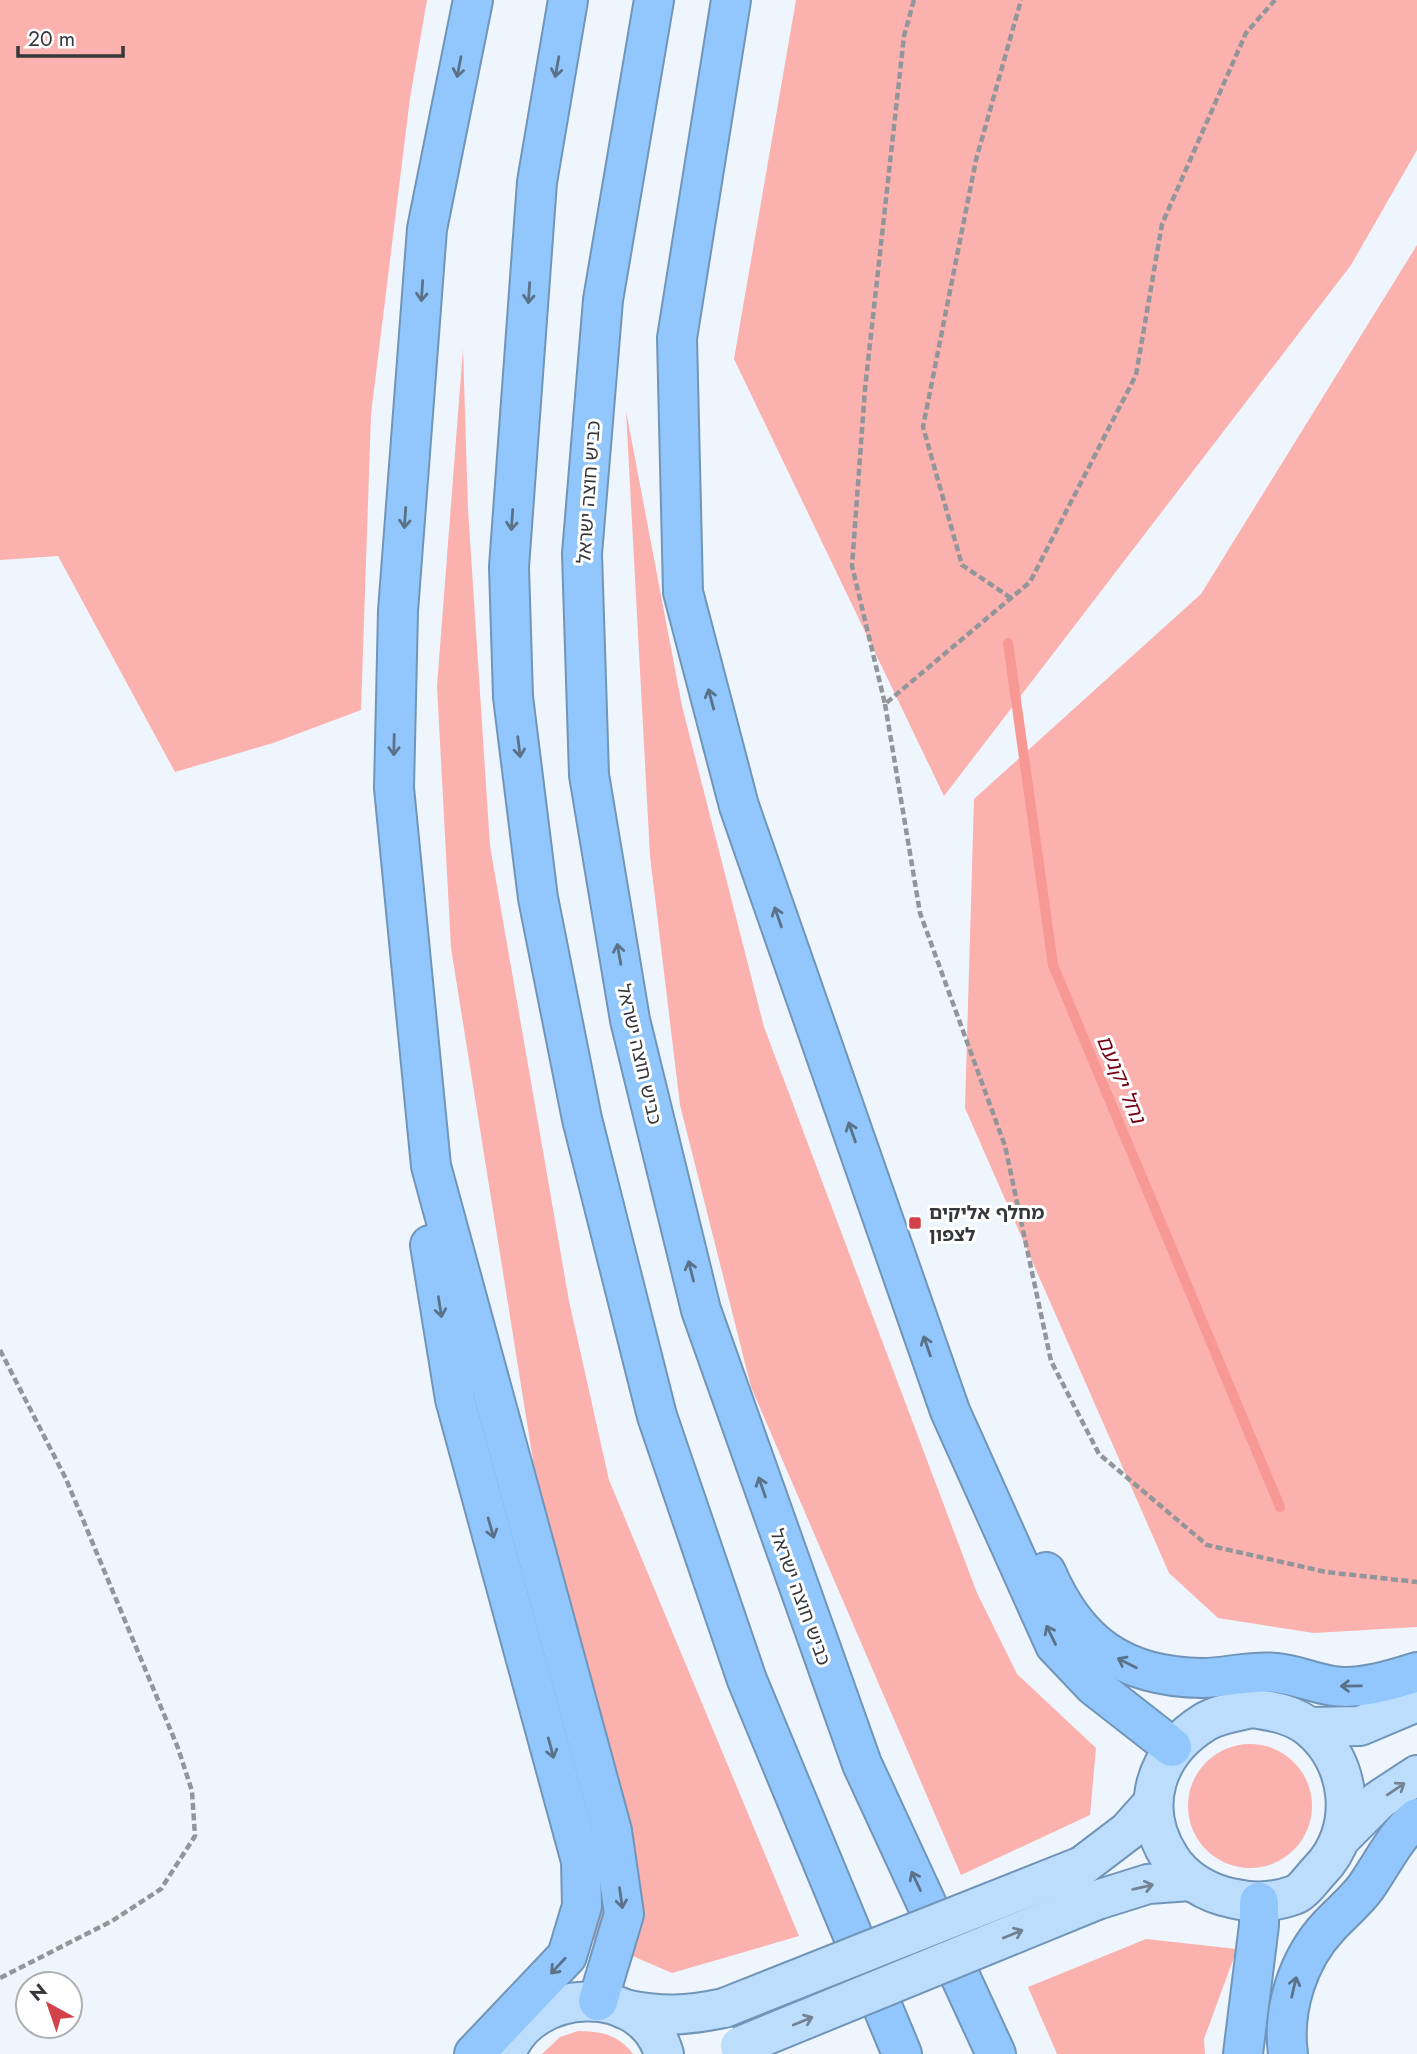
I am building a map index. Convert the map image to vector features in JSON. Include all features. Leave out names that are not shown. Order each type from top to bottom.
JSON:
[{"type":"highway","points":[[473,0],[426,229],[398,611],[394,788],[430,1166],[428,1234],[455,1399],[581,1861],[582,1906],[567,1956],[498,2053]]},
{"type":"highway","points":[[568,0],[537,182],[509,566],[513,697],[538,898],[582,1119],[657,1416],[747,1680],[902,2054]]},
{"type":"highway","name":"כביש חוצה ישראל","points":[[654,0],[601,327],[582,554],[589,775],[630,1020],[701,1310],[862,1764],[996,2054]]},
{"type":"highway","points":[[731,0],[677,338],[683,592],[739,806],[950,1411],[1055,1645],[1094,1686],[1172,1747]]},
{"type":"highway","points":[[430,1166],[612,1830],[624,1914],[611,2005]]},
{"type":"highway","points":[[950,1411],[1038,1554],[1058,1599],[1099,1649],[1146,1672],[1202,1678],[1275,1673],[1334,1686],[1358,1687],[1417,1672]]},
{"type":"highway","points":[[1288,2054],[1285,2030],[1297,1975],[1326,1928],[1365,1889],[1394,1843],[1417,1818]]},
{"type":"highway","points":[[1243,2054],[1259,1925],[1259,1902]]},
{"type":"main road","points":[[1310,1727],[1360,1726],[1417,1702]]},
{"type":"main road","points":[[1341,1838],[1347,1809],[1344,1779],[1331,1750],[1310,1727],[1282,1713],[1251,1708],[1207,1720],[1172,1747],[1158,1774],[1153,1803],[1158,1833],[1170,1859],[1191,1881],[1217,1895],[1259,1902],[1296,1895],[1326,1864],[1341,1838],[1379,1800],[1417,1775]]},
{"type":"main road","points":[[732,2050],[1089,1883],[1153,1803]]},
{"type":"main road","points":[[498,2053],[523,2027],[545,2010],[571,2001],[611,2005],[661,2016],[688,2015],[724,2008],[1089,1883],[1148,1884],[1191,1881]]},
{"type":"main road","points":[[611,2005],[646,2025],[664,2054]]},
{"type":"path","points":[[914,0],[904,36],[865,389],[852,566],[885,704],[920,914],[1005,1146],[1051,1361],[1099,1454],[1207,1545],[1326,1572],[1417,1582]]},
{"type":"path","points":[[1011,598],[962,565],[923,427],[976,160],[1021,0]]},
{"type":"path","points":[[885,704],[1030,582],[1136,375],[1163,224],[1246,33],[1275,0]]},
{"type":"path","points":[[0,1350],[66,1479],[178,1748],[192,1791],[195,1836],[161,1889],[112,1921],[0,1978]]},
{"type":"shaded area","points":[[0,0],[427,0],[410,98],[371,414],[361,710],[273,743],[175,772],[58,556],[0,560]]},
{"type":"shaded area","points":[[796,0],[1417,0],[1417,150],[1351,265],[944,796],[734,359]]},
{"type":"shaded area","points":[[1417,245],[1417,1627],[1314,1633],[1218,1618],[1169,1573],[965,1108],[974,799],[1201,594]]},
{"type":"shaded area","points":[[463,349],[468,509],[490,846],[569,1301],[609,1480],[799,1936],[672,1973],[586,1936],[566,1666],[451,948],[437,686]]},
{"type":"shaded area","points":[[626,411],[682,706],[764,1027],[977,1593],[1017,1674],[1096,1748],[1090,1815],[961,1875],[751,1387],[680,1105],[650,856]]},
{"type":"shaded area","points":[[1250,1744],[1274,1749],[1294,1762],[1307,1782],[1312,1806],[1307,1830],[1294,1850],[1274,1863],[1250,1868],[1226,1863],[1206,1850],[1193,1830],[1188,1806],[1193,1782],[1206,1762],[1226,1749]]},
{"type":"shaded area","points":[[1146,1939],[1237,1949],[1204,2039],[1205,2054],[1057,2054],[1028,1987]]},
{"type":"shaded area","points":[[578,2031],[609,2035],[622,2042],[633,2054],[542,2054],[560,2037]]},
{"type":"waterway","name":"נחל יקנעם","points":[[1008,643],[1053,965],[1280,1507]]},
{"type":"place","name":"מחלף אליקים לצפון","points":[[915,1223]]}]
